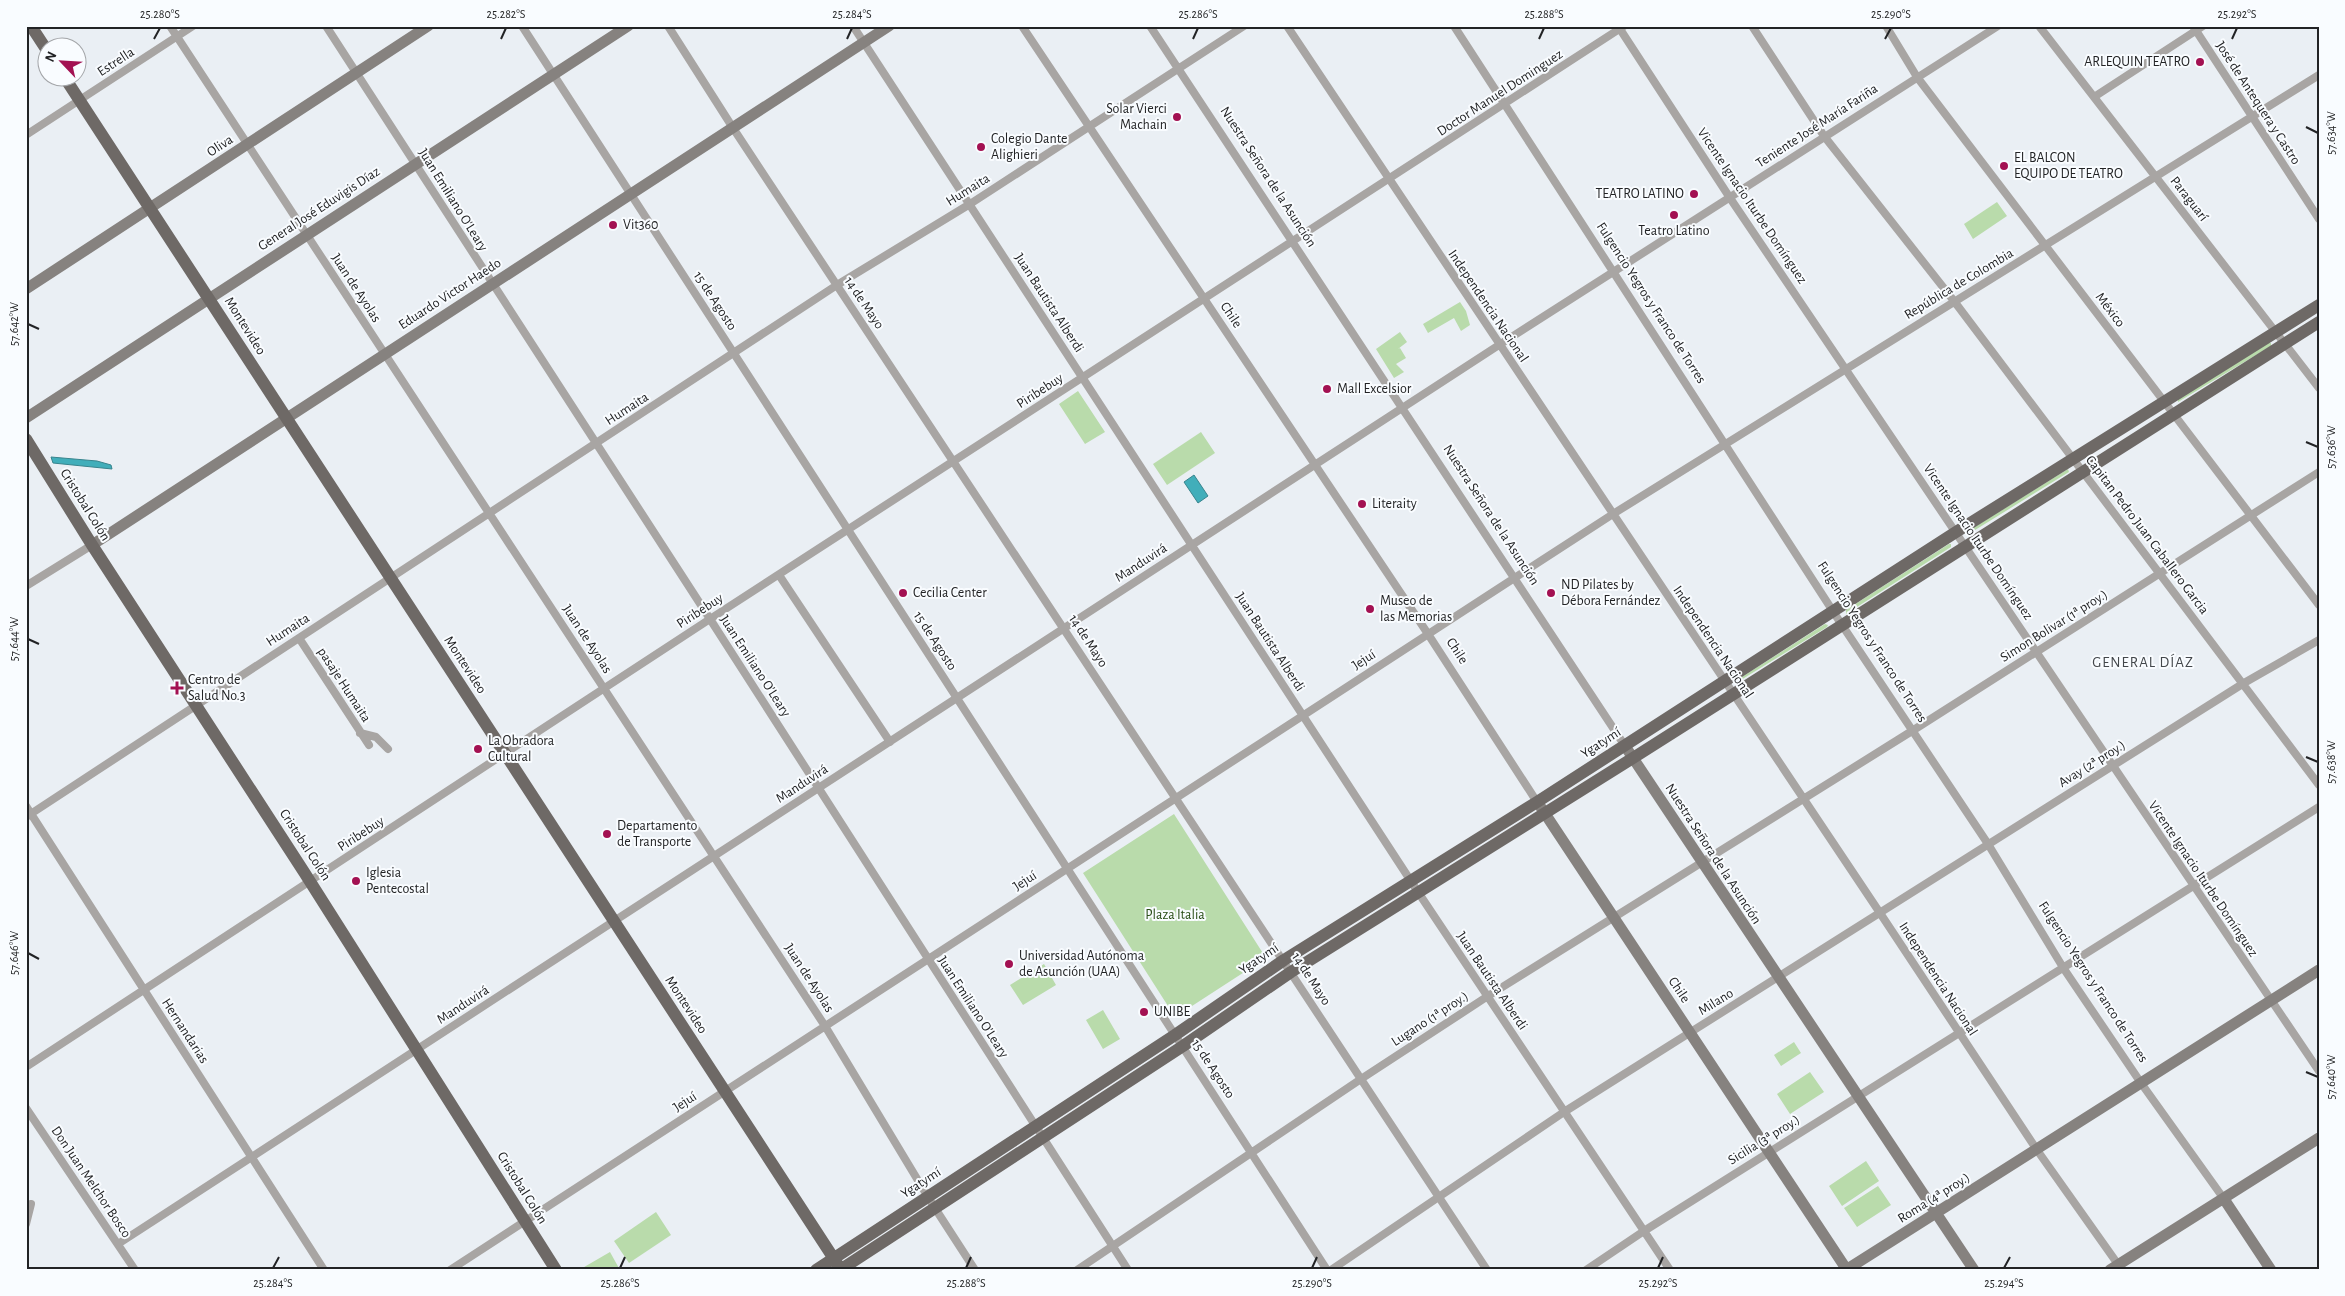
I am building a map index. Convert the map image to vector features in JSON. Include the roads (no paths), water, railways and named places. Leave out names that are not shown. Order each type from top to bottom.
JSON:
[{"type":"main road","points":[[31,26],[39,38]]},
{"type":"main road","name":"Montevideo","points":[[72,88],[210,298],[840,1270]]},
{"type":"main road","name":"Ygatymí","points":[[816,1270],[1175,1035],[1284,960],[1537,802],[1956,532],[2319,305]]},
{"type":"main road","name":"Ygatymí","points":[[840,1270],[1183,1046],[1291,972],[1545,814],[2173,413],[2319,322]]},
{"type":"main road","name":"Cristobal Colón","points":[[26,439],[92,545],[311,882],[556,1270]]},
{"type":"street","name":"Juan de Ayolas","points":[[170,26],[825,1026],[928,1197],[975,1270]]},
{"type":"street","name":"Estrella","points":[[26,136],[193,26]]},
{"type":"street","name":"Juan Emiliano O'Leary","points":[[326,26],[1128,1270]]},
{"type":"street","name":"Oliva","points":[[26,289],[428,26]]},
{"type":"street","name":"15 de Agosto","points":[[522,26],[1327,1270]]},
{"type":"street","name":"General José Eduvigis Díaz","points":[[26,418],[628,26]]},
{"type":"street","name":"14 de Mayo","points":[[668,26],[733,128],[1284,960],[1486,1270]]},
{"type":"street","name":"Juan Bautista Alberdi","points":[[853,26],[1410,881],[1670,1270]]},
{"type":"street","name":"Eduardo Victor Haedo","points":[[26,586],[92,545],[889,26]]},
{"type":"street","name":"Chile","points":[[1022,26],[1314,466],[1428,634],[1847,1270]]},
{"type":"street","name":"Nuestra Señora de la Asunción","points":[[1150,26],[1701,863],[1974,1270]]},
{"type":"street","name":"Humaita","points":[[29,815],[837,285],[970,204],[1244,26]]},
{"type":"street","name":"Independencia Nacional","points":[[1286,26],[1880,913],[1958,1034],[2117,1268]]},
{"type":"street","name":"Fulgencio Yegros y Franco de Torres","points":[[1454,26],[1833,612],[1988,844],[2064,969],[2141,1083],[2224,1199],[2271,1270]]},
{"type":"street","name":"Capitan Pedro Juan Caballero Garcia","points":[[1752,26],[1824,136],[1954,301],[2084,471],[2319,785]]},
{"type":"street","name":"México","points":[[1886,26],[1917,77],[2319,605]]},
{"type":"street","name":"Teniente José María Fariña","points":[[1499,345],[1998,26]]},
{"type":"street","name":"Paraguarí","points":[[2039,26],[2319,388]]},
{"type":"street","points":[[2094,97],[2195,29],[2203,26]]},
{"type":"street","name":"Doctor Manuel Dominguez","points":[[1389,180],[1621,27]]},
{"type":"street","name":"Vicente Ignacio Iturbe Domínguez","points":[[1621,27],[1730,198],[2319,1071]]},
{"type":"street","name":"José de Antequera y Castro","points":[[2195,29],[2319,219]]},
{"type":"street","name":"República de Colombia","points":[[1613,514],[2319,75]]},
{"type":"street","name":"Piribebuy","points":[[26,1066],[311,882],[710,619],[1389,180]]},
{"type":"street","name":"Manduvirá","points":[[118,1244],[253,1158],[1499,345]]},
{"type":"street","name":"Simon Bolivar (1ª proy.)","points":[[1802,799],[2319,472]]},
{"type":"street","name":"Jejuí","points":[[450,1270],[1613,514]]},
{"type":"street","points":[[779,575],[890,742]]},
{"type":"street","name":"pasaje Humaita","points":[[298,638],[369,745]]},
{"type":"street","name":"Avay (2ª proy.)","points":[[1880,913],[2244,683],[2319,640]]},
{"type":"street","points":[[360,733],[376,736],[388,749]]},
{"type":"street","name":"Lugano (1ª proy.)","points":[[1077,1270],[1361,1078],[1802,799]]},
{"type":"street","name":"Hernandarias","points":[[26,806],[29,815],[324,1270]]},
{"type":"street","name":"Sicilia (3ª proy.)","points":[[1586,1270],[1857,1096],[2064,969],[2319,807]]},
{"type":"street","name":"Milano","points":[[1331,1270],[1564,1112],[1880,913]]},
{"type":"street","name":"Roma (4ª proy.)","points":[[1847,1270],[2319,970]]},
{"type":"street","name":"Don Juan Melchor Bosco","points":[[26,1108],[135,1270]]},
{"type":"street","points":[[2117,1268],[2319,1138]]},
{"type":"street","points":[[26,1224],[31,1204]]},
{"type":"water","points":[[51,457],[97,461],[111,465],[112,469],[53,463]]},
{"type":"water","points":[[1194,475],[1208,496],[1198,503],[1184,482]]},
{"type":"place","name":"ARLEQUIN TEATRO","points":[[2200,62]]},
{"type":"place","name":"Solar Vierci Machain","points":[[1177,117]]},
{"type":"place","name":"Colegio Dante Alighieri","points":[[981,147]]},
{"type":"place","name":"EL BALCON EQUIPO DE TEATRO","points":[[2004,166]]},
{"type":"place","name":"TEATRO LATINO","points":[[1694,194]]},
{"type":"place","name":"Teatro Latino","points":[[1674,215]]},
{"type":"place","name":"Vit360","points":[[613,225]]},
{"type":"place","name":"Mall Excelsior","points":[[1327,389]]},
{"type":"place","name":"Literaity","points":[[1362,504]]},
{"type":"place","name":"Cecilia Center","points":[[903,593]]},
{"type":"place","name":"ND Pilates by Débora Fernández","points":[[1551,593]]},
{"type":"place","name":"Museo de las Memorias","points":[[1370,609]]},
{"type":"place","name":"Centro de Salud No.3","points":[[177,688]]},
{"type":"place","name":"La Obradora Cultural","points":[[478,749]]},
{"type":"place","name":"Departamento de Transporte","points":[[607,834]]},
{"type":"place","name":"Iglesia Pentecostal","points":[[356,881]]},
{"type":"place","name":"Universidad Autónoma de Asunción (UAA)","points":[[1009,964]]},
{"type":"place","name":"UNIBE","points":[[1144,1012]]},
{"type":"district","name":"GENERAL DÍAZ","points":[[2143,662]]},
{"type":"park label","name":"Plaza Italia","points":[[1175,915]]}]
